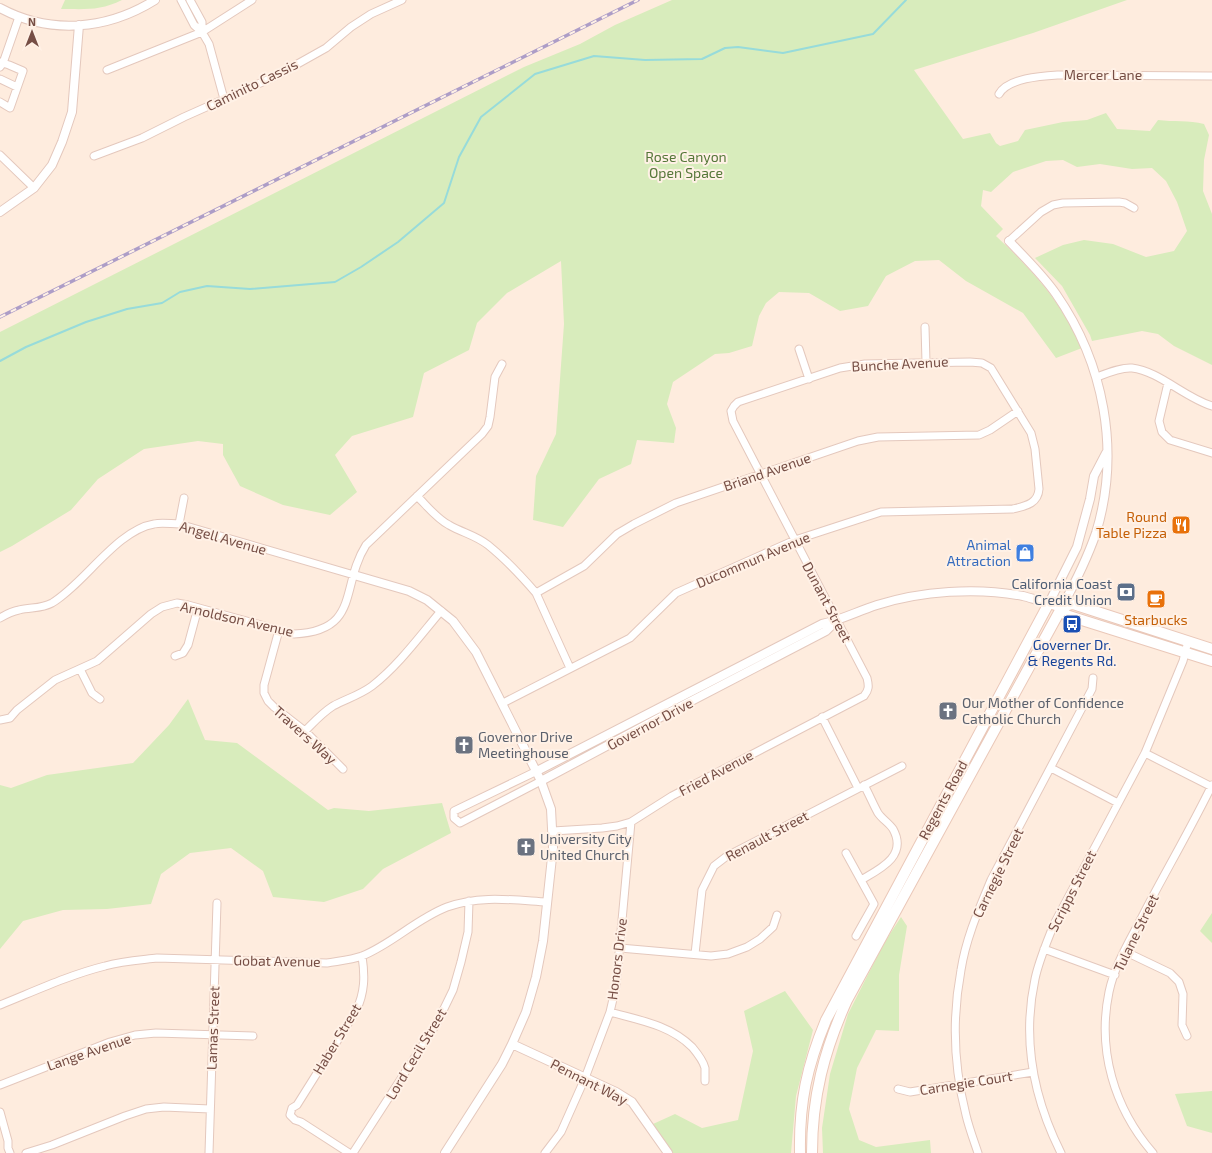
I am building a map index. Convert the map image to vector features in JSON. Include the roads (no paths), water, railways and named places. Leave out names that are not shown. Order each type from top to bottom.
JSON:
[{"type":"main road","name":"Governor Drive","points":[[1049,603],[1062,607],[1072,604],[1076,605],[1212,649]]},
{"type":"main road","name":"Regents Road","points":[[800,1153],[801,1114],[806,1080],[811,1060],[826,1020],[1049,603]]},
{"type":"main road","name":"Governor Drive","points":[[1062,607],[1066,615],[1212,661]]},
{"type":"main road","name":"Regents Road","points":[[812,1153],[812,1131],[818,1085],[829,1045],[847,1000],[1062,607]]},
{"type":"street","points":[[0,8],[33,22],[66,26],[90,24],[116,18],[155,0]]},
{"type":"street","points":[[181,0],[194,25],[202,32],[209,44],[224,99]]},
{"type":"street","points":[[190,0],[202,22],[202,32]]},
{"type":"street","points":[[107,70],[202,32],[252,0]]},
{"type":"street","name":"Caminito Cassis","points":[[94,156],[142,138],[282,72],[326,48],[351,27],[371,14],[402,0]]},
{"type":"street","points":[[0,102],[10,108],[22,71],[9,64],[1,64],[19,17]]},
{"type":"street","points":[[0,212],[34,188],[52,165],[62,142],[72,112],[79,25]]},
{"type":"street","name":"Mercer Lane","points":[[999,94],[1002,89],[1019,81],[1035,77],[1058,75],[1212,76]]},
{"type":"street","points":[[0,79],[17,87]]},
{"type":"street","points":[[0,155],[34,188]]},
{"type":"street","points":[[1009,241],[1044,209],[1058,204],[1118,202],[1125,203],[1134,208]]},
{"type":"street","name":"Regents Road","points":[[1009,241],[1042,276],[1066,309],[1077,328],[1079,335],[1085,344],[1097,376],[1104,410],[1107,436],[1106,453],[1108,474],[1103,501],[1096,532],[1082,568],[1062,607]]},
{"type":"street","points":[[925,327],[926,362]]},
{"type":"street","points":[[800,349],[808,378]]},
{"type":"street","name":"Bunche Avenue","points":[[731,411],[738,402],[840,368],[866,364],[970,362],[982,363],[991,368],[1018,412]]},
{"type":"street","name":"Arnoldson Avenue","points":[[0,720],[10,718],[17,710],[55,680],[97,661],[151,614],[162,607],[177,603],[188,605],[294,634],[307,634],[328,626],[344,609],[361,553],[366,545],[482,434],[488,426],[495,376],[502,364]]},
{"type":"street","points":[[1097,376],[1131,368],[1144,371],[1168,383],[1200,403],[1212,406]]},
{"type":"street","points":[[1168,383],[1159,421],[1162,432],[1170,440],[1212,452]]},
{"type":"street","name":"Dunant Street","points":[[731,411],[733,421],[867,678],[869,687]]},
{"type":"street","name":"Briand Avenue","points":[[536,593],[584,566],[617,534],[676,503],[858,441],[878,437],[979,435],[990,430],[1018,412]]},
{"type":"street","name":"Ducommun Avenue","points":[[502,703],[630,638],[676,593],[795,540],[881,512],[1013,509],[1026,506],[1039,496],[1036,449],[1031,433],[1018,412]]},
{"type":"street","name":"Regents Road","points":[[1049,603],[1077,547],[1090,499],[1094,476],[1106,453]]},
{"type":"street","points":[[418,496],[439,518],[449,525],[473,535],[488,545],[536,593],[570,668]]},
{"type":"street","points":[[179,524],[184,498]]},
{"type":"street","name":"Angell Avenue","points":[[0,618],[19,610],[39,608],[52,603],[125,537],[138,529],[154,524],[179,524],[354,575]]},
{"type":"street","points":[[354,575],[409,591],[427,600],[453,621],[476,652],[537,771],[551,809],[553,848],[543,940],[536,977],[526,1012],[502,1064],[445,1153]]},
{"type":"street","name":"Governor Drive","points":[[837,620],[826,631],[460,823],[454,818],[454,811],[537,771],[822,624],[877,605],[897,600],[942,593],[980,592],[1002,594],[1022,596],[1049,603]]},
{"type":"street","points":[[175,656],[183,653],[188,645],[198,608]]},
{"type":"street","points":[[305,730],[323,713],[335,705],[362,694],[373,685],[391,669],[441,612]]},
{"type":"street","name":"Travers Way","points":[[279,630],[264,685],[264,694],[274,707],[305,730],[343,769]]},
{"type":"street","name":"Scripps Street","points":[[1061,1153],[1042,1110],[1033,1072],[1029,1038],[1031,1006],[1035,979],[1044,949],[1054,924],[1145,753],[1183,662],[1188,642]]},
{"type":"street","points":[[80,669],[92,693],[100,699]]},
{"type":"street","name":"Carnegie Street","points":[[978,1153],[966,1116],[959,1084],[956,1049],[956,1006],[961,969],[977,912],[991,880],[1092,689],[1092,678]]},
{"type":"street","name":"Fried Avenue","points":[[553,831],[602,828],[631,822],[672,796],[864,696],[868,692],[869,687]]},
{"type":"street","points":[[822,717],[861,786],[879,814],[893,830],[896,840],[895,852],[892,860],[884,867],[861,880]]},
{"type":"street","points":[[1145,753],[1212,786]]},
{"type":"street","name":"Renault Street","points":[[695,954],[702,890],[714,866],[727,856],[902,766]]},
{"type":"street","points":[[1051,768],[1118,803]]},
{"type":"street","name":"Tulane Street","points":[[1153,1153],[1139,1136],[1124,1112],[1114,1087],[1108,1060],[1106,1038],[1106,1016],[1110,991],[1124,951],[1212,786]]},
{"type":"street","name":"Honors Drive","points":[[545,1153],[561,1132],[585,1078],[610,1012],[616,986],[631,822]]},
{"type":"street","points":[[846,853],[874,904],[856,936]]},
{"type":"street","name":"Gobat Avenue","points":[[0,1005],[80,974],[131,960],[157,958],[327,963],[362,956],[427,916],[448,907],[469,901],[494,899],[547,902]]},
{"type":"street","name":"Lord Cecil Street","points":[[353,1153],[395,1090],[440,1016],[452,990],[461,962],[468,932],[469,901]]},
{"type":"street","name":"Lamas Street","points":[[209,1153],[217,903]]},
{"type":"street","points":[[620,948],[711,956],[728,954],[747,947],[760,939],[773,927],[777,915]]},
{"type":"street","points":[[1044,949],[1115,975]]},
{"type":"street","points":[[1124,951],[1170,972],[1179,982],[1183,994],[1182,1025],[1188,1036]]},
{"type":"street","name":"Haber Street","points":[[349,1153],[301,1122],[295,1120],[290,1115],[292,1108],[297,1104],[356,1010],[362,997],[364,973],[362,956]]},
{"type":"street","points":[[610,1012],[656,1025],[674,1032],[698,1054],[705,1067],[704,1081]]},
{"type":"street","name":"Lange Avenue","points":[[0,1085],[110,1042],[135,1035],[156,1033],[252,1036]]},
{"type":"street","name":"Pennant Way","points":[[512,1044],[616,1092],[632,1102],[668,1153]]},
{"type":"street","name":"Carnegie Court","points":[[898,1089],[910,1092],[1033,1072]]},
{"type":"street","points":[[26,1153],[52,1145],[146,1109],[164,1107],[210,1109]]},
{"type":"street","points":[[0,1112],[10,1153]]},
{"type":"waterway","points":[[0,361],[26,347],[86,322],[127,309],[162,303],[180,292],[207,286],[250,289],[335,282],[361,267],[398,242],[444,203],[459,157],[481,117],[535,74],[594,56],[645,60],[702,59],[725,48],[738,47],[783,53],[873,34],[906,0]]},
{"type":"railway","points":[[0,317],[638,0]]},
{"type":"place","name":"Round Table Pizza","points":[[1181,525]]},
{"type":"place","name":"Animal Attraction","points":[[1025,553]]},
{"type":"place","name":"California Coast Credit Union","points":[[1126,592]]},
{"type":"place","name":"Starbucks","points":[[1156,599]]},
{"type":"place","name":"Governer Dr. & Regents Rd.","points":[[1072,624]]},
{"type":"place","name":"Our Mother of Confidence Catholic Church","points":[[948,711]]},
{"type":"place","name":"Governor Drive Meetinghouse","points":[[464,745]]},
{"type":"place","name":"University City United Church","points":[[526,847]]},
{"type":"park label","name":"Rose Canyon Open Space","points":[[686,166]]}]
